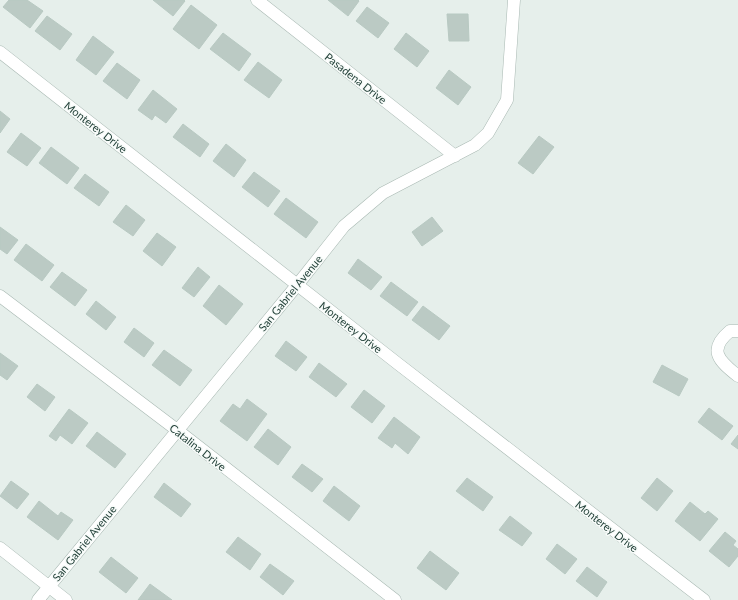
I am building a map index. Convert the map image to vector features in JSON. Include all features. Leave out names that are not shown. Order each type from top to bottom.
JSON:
[{"type":"street","name":"Pasadena Drive","points":[[257,0],[455,156]]},
{"type":"street","name":"San Gabriel Avenue","points":[[38,600],[344,226],[384,192],[475,145],[488,133],[507,100],[514,0]]},
{"type":"street","name":"Monterey Drive","points":[[0,52],[704,600]]},
{"type":"street","name":"Catalina Drive","points":[[0,296],[177,430],[395,600]]},
{"type":"street","points":[[738,331],[730,331],[721,338],[717,350],[720,360],[738,376]]},
{"type":"street","points":[[0,548],[66,600]]},
{"type":"building","points":[[9,0],[27,0],[43,11],[30,28],[3,7]]},
{"type":"building","points":[[153,0],[184,0],[185,1],[173,16]]},
{"type":"building","points":[[328,0],[358,0],[359,1],[348,16]]},
{"type":"building","points":[[191,5],[217,25],[199,49],[173,29]]},
{"type":"building","points":[[367,7],[389,23],[378,38],[356,21]]},
{"type":"building","points":[[447,14],[468,14],[469,41],[449,41]]},
{"type":"building","points":[[47,16],[72,34],[60,50],[35,31]]},
{"type":"building","points":[[223,33],[251,54],[239,71],[210,49]]},
{"type":"building","points":[[406,33],[429,51],[417,67],[394,49]]},
{"type":"building","points":[[93,36],[114,52],[96,75],[76,60]]},
{"type":"building","points":[[258,62],[282,80],[269,98],[244,80]]},
{"type":"building","points":[[117,63],[140,80],[127,99],[103,81]]},
{"type":"building","points":[[449,70],[471,87],[458,105],[436,88]]},
{"type":"building","points":[[153,90],[177,109],[166,123],[155,115],[152,120],[138,110]]},
{"type":"building","points":[[0,111],[10,119],[0,133]]},
{"type":"building","points":[[183,124],[209,144],[200,157],[173,137]]},
{"type":"building","points":[[21,133],[41,148],[27,166],[7,152]]},
{"type":"building","points":[[539,136],[554,147],[533,174],[518,163]]},
{"type":"building","points":[[226,144],[246,160],[234,177],[213,161]]},
{"type":"building","points":[[51,147],[79,168],[67,184],[39,163]]},
{"type":"building","points":[[254,172],[280,191],[268,207],[242,187]]},
{"type":"building","points":[[85,174],[109,192],[99,206],[74,188]]},
{"type":"building","points":[[286,198],[318,222],[306,238],[274,214]]},
{"type":"building","points":[[126,205],[145,220],[133,236],[113,222]]},
{"type":"building","points":[[432,217],[443,231],[422,246],[412,232]]},
{"type":"building","points":[[0,227],[18,240],[7,254],[0,249]]},
{"type":"building","points":[[157,233],[176,247],[162,266],[143,251]]},
{"type":"building","points":[[26,244],[54,265],[42,281],[14,260]]},
{"type":"building","points":[[358,259],[382,277],[371,290],[348,273]]},
{"type":"building","points":[[198,267],[210,277],[194,297],[182,288]]},
{"type":"building","points":[[62,272],[87,290],[75,306],[50,287]]},
{"type":"building","points":[[391,282],[418,302],[407,316],[380,296]]},
{"type":"building","points":[[219,285],[243,304],[226,325],[203,306]]},
{"type":"building","points":[[96,301],[116,317],[106,330],[86,314]]},
{"type":"building","points":[[423,306],[450,326],[439,340],[412,320]]},
{"type":"building","points":[[134,328],[154,343],[144,357],[124,342]]},
{"type":"building","points":[[286,341],[307,357],[296,371],[275,356]]},
{"type":"building","points":[[164,350],[192,370],[180,386],[152,365]]},
{"type":"building","points":[[0,353],[18,366],[7,380],[0,375]]},
{"type":"building","points":[[319,363],[347,384],[336,397],[309,377]]},
{"type":"building","points":[[662,365],[688,379],[679,396],[653,382]]},
{"type":"building","points":[[37,384],[55,397],[45,411],[27,397]]},
{"type":"building","points":[[364,390],[385,406],[372,423],[351,407]]},
{"type":"building","points":[[247,399],[267,414],[247,441],[220,421],[233,404],[240,409]]},
{"type":"building","points":[[709,408],[733,426],[722,440],[698,422]]},
{"type":"building","points":[[69,409],[88,423],[72,444],[60,435],[56,441],[49,436]]},
{"type":"building","points":[[394,417],[420,437],[408,454],[395,443],[392,448],[378,438]]},
{"type":"building","points":[[268,429],[291,447],[278,465],[254,447]]},
{"type":"building","points":[[97,432],[126,454],[115,468],[86,446]]},
{"type":"building","points":[[738,435],[738,449],[731,444]]},
{"type":"building","points":[[302,464],[323,479],[312,492],[292,477]]},
{"type":"building","points":[[467,478],[493,497],[483,511],[456,491]]},
{"type":"building","points":[[657,478],[673,491],[657,511],[641,498]]},
{"type":"building","points":[[11,481],[29,494],[17,509],[0,496]]},
{"type":"building","points":[[164,483],[191,504],[181,517],[154,497]]},
{"type":"building","points":[[334,486],[360,506],[349,521],[323,501]]},
{"type":"building","points":[[39,501],[58,516],[61,512],[73,520],[58,540],[27,517]]},
{"type":"building","points":[[690,502],[705,514],[708,511],[718,519],[700,541],[675,521]]},
{"type":"building","points":[[510,516],[532,533],[522,546],[499,530]]},
{"type":"building","points":[[725,532],[736,541],[733,545],[738,549],[738,556],[729,567],[709,551]]},
{"type":"building","points":[[238,537],[261,554],[250,570],[226,552]]},
{"type":"building","points":[[557,544],[577,559],[565,574],[546,559]]},
{"type":"building","points":[[430,551],[459,573],[446,590],[417,568]]},
{"type":"building","points":[[111,557],[138,578],[126,593],[99,572]]},
{"type":"building","points":[[270,564],[294,581],[283,595],[260,577]]},
{"type":"building","points":[[587,567],[607,582],[597,597],[576,581]]},
{"type":"building","points":[[150,584],[172,600],[138,600]]}]
